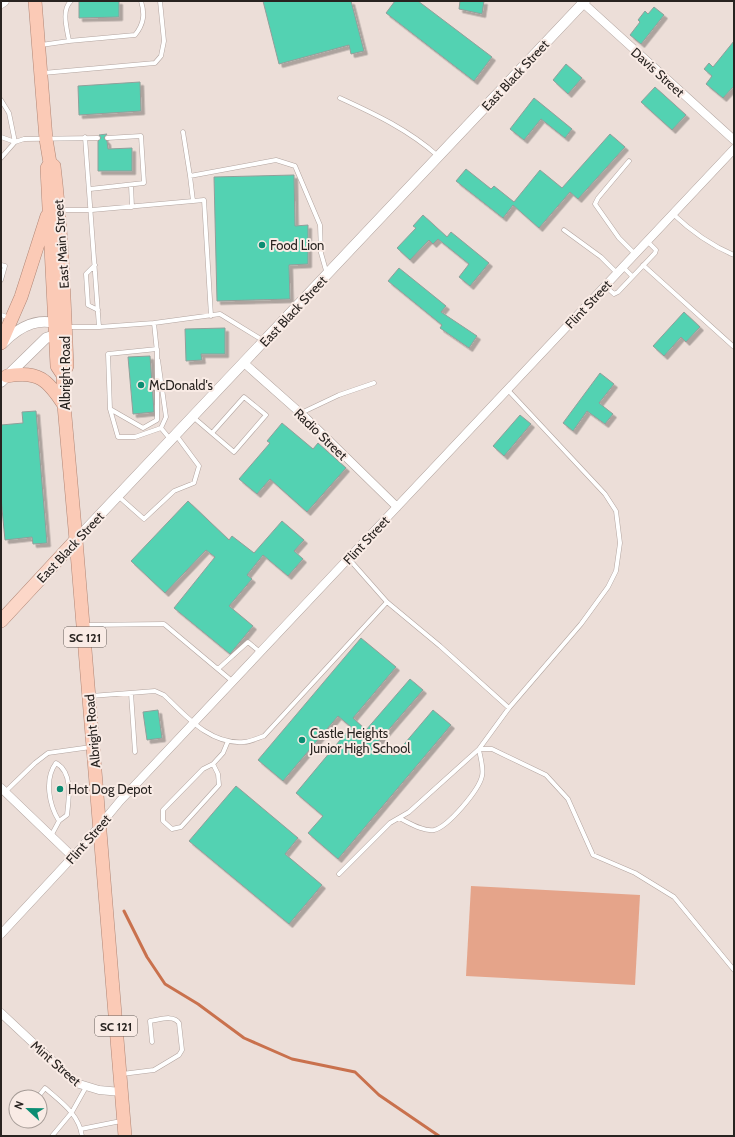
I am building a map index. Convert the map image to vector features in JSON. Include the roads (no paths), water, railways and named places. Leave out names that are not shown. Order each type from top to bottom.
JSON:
[{"type":"highway","name":"East Main Street","points":[[35,1],[46,139],[50,163],[46,168],[54,211],[57,263],[58,328]]},
{"type":"highway","points":[[1,344],[6,317],[21,297],[54,211]]},
{"type":"highway","name":"Albright Road","points":[[58,328],[67,366],[62,375],[64,405],[84,625],[125,1136]]},
{"type":"highway","points":[[4,379],[21,374],[38,377],[52,388],[64,405]]},
{"type":"main road","name":"East Black Street","points":[[1,621],[76,540]]},
{"type":"street","name":"Davis Street","points":[[584,2],[734,140]]},
{"type":"street","name":"East Black Street","points":[[76,540],[584,2]]},
{"type":"street","name":"Flint Street","points":[[1,934],[260,652],[734,149]]},
{"type":"street","points":[[1,344],[13,333],[24,326],[36,322],[58,328]]},
{"type":"street","points":[[4,379],[58,328]]},
{"type":"street","name":"Radio Street","points":[[244,363],[301,414],[397,507]]},
{"type":"street","points":[[3,790],[73,857]]},
{"type":"street","name":"Mint Street","points":[[1,1013],[76,1083],[86,1088],[121,1092]]},
{"type":"lane","points":[[39,45],[135,35],[140,28],[144,15],[141,1]]},
{"type":"lane","points":[[41,73],[155,63],[161,56],[164,41],[160,1]]},
{"type":"lane","points":[[69,2],[65,12],[69,41]]},
{"type":"lane","points":[[340,98],[386,119],[422,142],[438,156]]},
{"type":"lane","points":[[1,100],[9,113],[15,142]]},
{"type":"lane","points":[[183,132],[193,201]]},
{"type":"lane","points":[[90,189],[144,183],[141,136],[107,138]]},
{"type":"lane","points":[[1,137],[15,142]]},
{"type":"lane","points":[[85,137],[92,210],[99,327]]},
{"type":"lane","points":[[1,158],[15,142],[24,139],[98,138]]},
{"type":"lane","points":[[190,176],[276,160],[295,166],[320,225],[321,254],[327,275]]},
{"type":"lane","points":[[629,161],[598,198],[595,204],[619,238],[635,254]]},
{"type":"lane","points":[[130,185],[132,207]]},
{"type":"lane","points":[[54,211],[92,210],[204,200],[211,316]]},
{"type":"lane","points":[[672,214],[714,247],[734,255]]},
{"type":"lane","points":[[564,230],[620,270],[632,276]]},
{"type":"lane","points":[[605,286],[616,294],[656,250],[647,241]]},
{"type":"lane","points":[[1,280],[3,265]]},
{"type":"lane","points":[[95,265],[86,274],[88,305],[98,310]]},
{"type":"lane","points":[[643,265],[734,347]]},
{"type":"lane","points":[[58,328],[154,323],[220,314],[264,341]]},
{"type":"lane","points":[[154,323],[166,417],[161,428],[135,437],[118,437],[110,409],[108,354],[157,350]]},
{"type":"lane","points":[[110,409],[143,428],[157,420],[157,350]]},
{"type":"lane","points":[[301,414],[339,395],[374,383]]},
{"type":"lane","points":[[339,874],[390,823],[409,812],[479,749],[509,708],[581,624],[608,587],[616,571],[620,543],[616,512],[605,494],[507,389]]},
{"type":"lane","points":[[193,417],[234,452],[266,415],[244,397],[212,433]]},
{"type":"lane","points":[[118,496],[144,519],[174,491],[194,483],[200,466],[173,437],[161,428]]},
{"type":"lane","points":[[348,558],[387,602],[440,646],[509,708]]},
{"type":"lane","points":[[89,696],[155,690],[164,695],[208,734],[228,741],[244,742],[264,736],[387,602]]},
{"type":"lane","points":[[84,625],[164,624],[232,682]]},
{"type":"lane","points":[[218,669],[248,642],[260,652]]},
{"type":"lane","points":[[131,693],[134,752]]},
{"type":"lane","points":[[213,764],[218,774],[219,785],[181,827],[172,829],[163,821],[163,810],[203,769],[213,764],[223,753],[228,741]]},
{"type":"lane","points":[[3,790],[48,754],[94,747]]},
{"type":"lane","points":[[399,818],[427,830],[434,830],[445,824],[478,787],[483,772],[479,749]]},
{"type":"lane","points":[[479,749],[492,749],[546,775],[568,799],[592,855],[635,873],[674,897],[734,970]]},
{"type":"lane","points":[[55,753],[56,763],[49,777],[53,810],[59,821]]},
{"type":"lane","points":[[51,836],[59,821],[67,815],[69,797],[66,773],[63,767],[56,763]]},
{"type":"lane","points":[[120,1075],[154,1070],[179,1055],[182,1050],[180,1023],[177,1020],[170,1018],[150,1021],[152,1042]]},
{"type":"lane","points":[[52,1136],[72,1112],[86,1088]]},
{"type":"lane","points":[[48,1091],[72,1112],[81,1129],[82,1136]]},
{"type":"lane","points":[[81,1129],[124,1120]]},
{"type":"waterway","points":[[124,911],[147,957],[165,984],[198,1004],[244,1038],[292,1059],[355,1072],[379,1095],[439,1136]]},
{"type":"place","name":"Food Lion","points":[[262,245]]},
{"type":"place","name":"McDonald's","points":[[141,385]]},
{"type":"place","name":"Castle Heights Junior High School","points":[[302,740]]},
{"type":"place","name":"Hot Dog Depot","points":[[60,789]]}]
